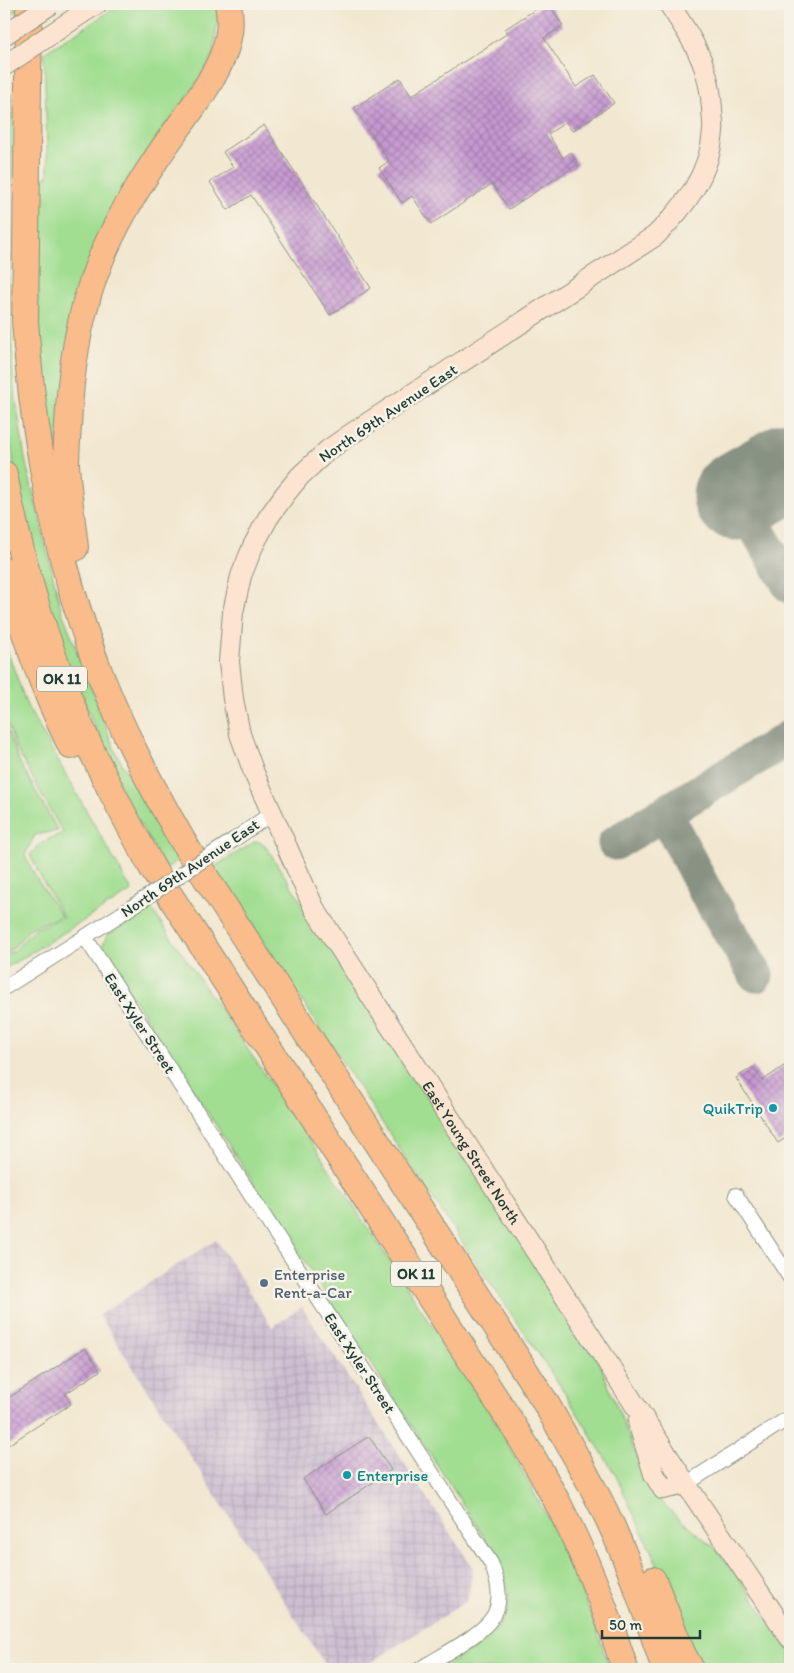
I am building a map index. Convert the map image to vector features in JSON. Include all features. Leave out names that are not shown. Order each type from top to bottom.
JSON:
[{"type":"highway","name":"OK 11","points":[[29,4],[25,276],[28,373],[44,474],[63,559],[100,675],[126,734],[168,817],[188,850],[544,1400],[583,1468],[608,1518],[627,1564],[648,1616],[665,1669]]},
{"type":"highway","points":[[85,631],[66,463],[72,367],[77,337],[95,274],[118,222],[154,162],[208,85],[223,55],[228,38],[230,20],[228,4]]},
{"type":"highway","name":"OK 11","points":[[4,474],[22,555],[43,628],[58,670],[102,774],[154,871],[541,1471],[587,1565],[607,1615],[625,1669]]},
{"type":"highway","points":[[4,570],[17,614],[44,689],[87,780],[109,820],[154,871]]},
{"type":"highway","points":[[454,1262],[559,1395],[594,1455],[627,1519],[683,1655],[691,1669]]},
{"type":"street","points":[[4,35],[51,4]]},
{"type":"street","name":"North 69th Avenue East","points":[[4,988],[121,914],[272,813],[254,773],[240,734],[233,699],[229,662],[232,612],[241,576],[252,546],[268,518],[300,476],[328,450],[642,244],[662,229],[685,204],[706,168],[713,131],[711,98],[709,81],[704,66],[694,44],[669,4]]},
{"type":"street","points":[[4,66],[91,8]]},
{"type":"street","name":"East Young Street North","points":[[272,813],[314,908],[686,1484],[790,1638]]},
{"type":"street","name":"East Xyler Street","points":[[85,937],[264,1216],[491,1563],[499,1586],[494,1615],[469,1638],[420,1669]]},
{"type":"street","points":[[736,1195],[790,1278]]},
{"type":"street","points":[[686,1484],[790,1417]]},
{"type":"shaded area","points":[[216,1240],[272,1327],[302,1307],[473,1568],[468,1600],[361,1669],[328,1669],[99,1315]]},
{"type":"green space","points":[[4,4],[16,4],[16,12],[4,19]]},
{"type":"green space","points":[[121,4],[220,4],[213,57],[128,189],[53,454],[41,358],[38,309],[40,178],[48,177],[44,53]]},
{"type":"green space","points":[[6,77],[8,93],[13,93],[9,280],[13,380],[25,459],[61,609],[116,753],[178,860],[166,869],[125,797],[55,635],[16,481],[4,393],[4,80]]},
{"type":"green space","points":[[4,641],[27,706],[132,891],[4,969],[4,953],[13,952],[33,930],[63,917],[30,855],[45,841],[63,833],[16,748],[4,715]]},
{"type":"green space","points":[[4,722],[19,761],[58,831],[35,835],[25,855],[35,876],[61,916],[31,928],[11,950],[4,950]]},
{"type":"green space","points":[[256,841],[264,844],[597,1357],[637,1457],[662,1502],[677,1517],[714,1547],[736,1574],[790,1650],[790,1669],[698,1669],[674,1612],[659,1568],[615,1474],[561,1387],[414,1171],[214,867]]},
{"type":"green space","points":[[151,908],[320,1155],[497,1424],[553,1528],[595,1624],[610,1669],[441,1669],[473,1650],[489,1637],[501,1623],[507,1609],[508,1595],[500,1565],[475,1523],[109,961],[103,945],[107,935]]},
{"type":"building","points":[[544,4],[549,4],[563,26],[544,38],[576,87],[595,75],[614,103],[572,131],[566,122],[548,134],[563,158],[571,152],[578,164],[509,209],[492,184],[431,224],[412,196],[402,203],[379,168],[389,161],[354,108],[400,78],[411,96],[508,33],[505,29]]},
{"type":"building","points":[[264,125],[371,288],[330,315],[251,195],[228,210],[210,182],[233,167],[223,152]]},
{"type":"building","name":"QuikTrip","points":[[790,1062],[790,1135],[778,1143],[736,1078],[753,1067],[762,1081]]},
{"type":"building","points":[[85,1348],[100,1371],[65,1394],[71,1404],[8,1445],[4,1439],[4,1401]]},
{"type":"building","name":"Enterprise","points":[[369,1436],[391,1470],[326,1514],[303,1479]]},
{"type":"taxiway","points":[[737,496],[790,586]]},
{"type":"taxiway","points":[[615,843],[790,737]]},
{"type":"taxiway","points":[[665,813],[704,889],[756,975]]},
{"type":"runway","points":[[737,496],[790,466]]},
{"type":"place","name":"QuikTrip","points":[[773,1108]]},
{"type":"place","name":"Enterprise Rent-a-Car","points":[[264,1283]]},
{"type":"place","name":"Enterprise","points":[[347,1475]]}]
